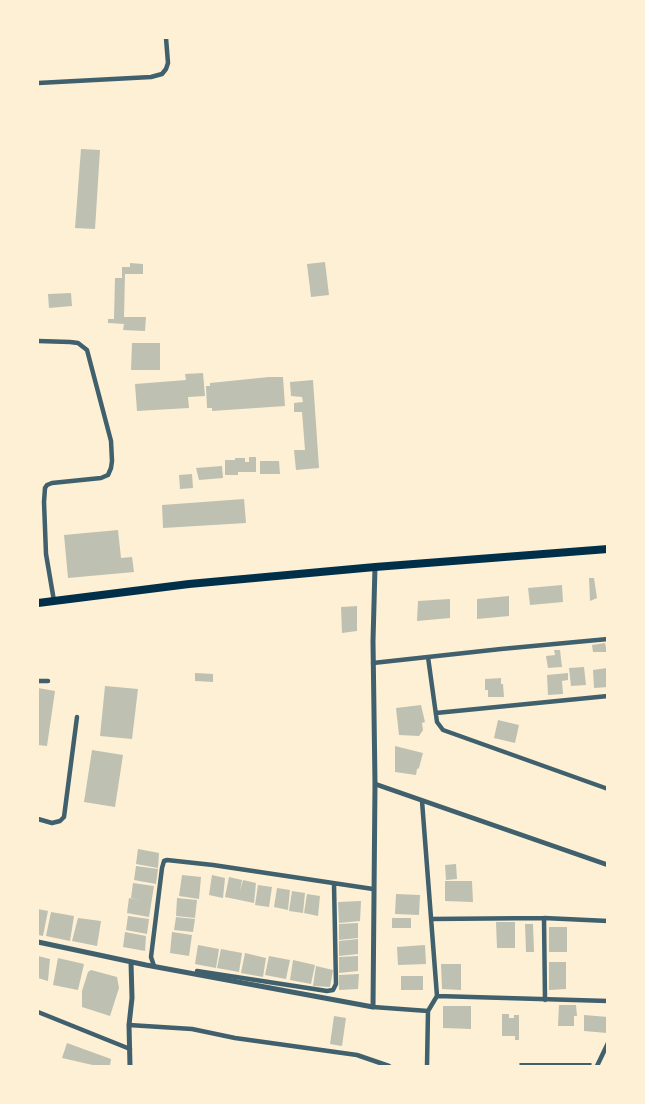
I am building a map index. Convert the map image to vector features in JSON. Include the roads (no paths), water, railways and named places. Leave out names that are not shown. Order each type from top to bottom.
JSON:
[{"type":"highway","points":[[38,603],[189,584],[608,549]]},
{"type":"street","points":[[38,83],[151,77],[162,74],[168,63],[166,38]]},
{"type":"street","points":[[38,341],[78,343],[87,350],[111,441],[112,460],[108,475],[101,478],[47,485],[44,494],[46,554],[54,601]]},
{"type":"street","points":[[38,537],[45,536]]},
{"type":"street","points":[[373,1007],[375,567]]},
{"type":"street","points":[[373,663],[608,639]]},
{"type":"street","points":[[428,657],[437,722],[443,730],[608,789]]},
{"type":"street","points":[[38,681],[48,681]]},
{"type":"street","points":[[436,713],[608,696]]},
{"type":"street","points":[[38,819],[52,823],[64,817],[77,717]]},
{"type":"street","points":[[375,784],[608,865]]},
{"type":"street","points":[[422,801],[437,996],[428,1011],[427,1066]]},
{"type":"street","points":[[154,966],[151,957],[164,861],[202,863],[373,889]]},
{"type":"street","points":[[197,971],[327,991],[333,990],[336,984],[334,884]]},
{"type":"street","points":[[431,919],[544,918],[608,921]]},
{"type":"street","points":[[544,918],[545,1000]]},
{"type":"street","points":[[38,942],[131,962],[373,1007],[428,1011]]},
{"type":"street","points":[[130,1066],[131,962]]},
{"type":"street","points":[[437,996],[608,1000]]},
{"type":"street","points":[[38,1012],[130,1049]]},
{"type":"street","points":[[129,1025],[192,1029],[236,1038],[357,1055],[388,1066]]},
{"type":"street","points":[[598,1065],[608,1043]]}]
